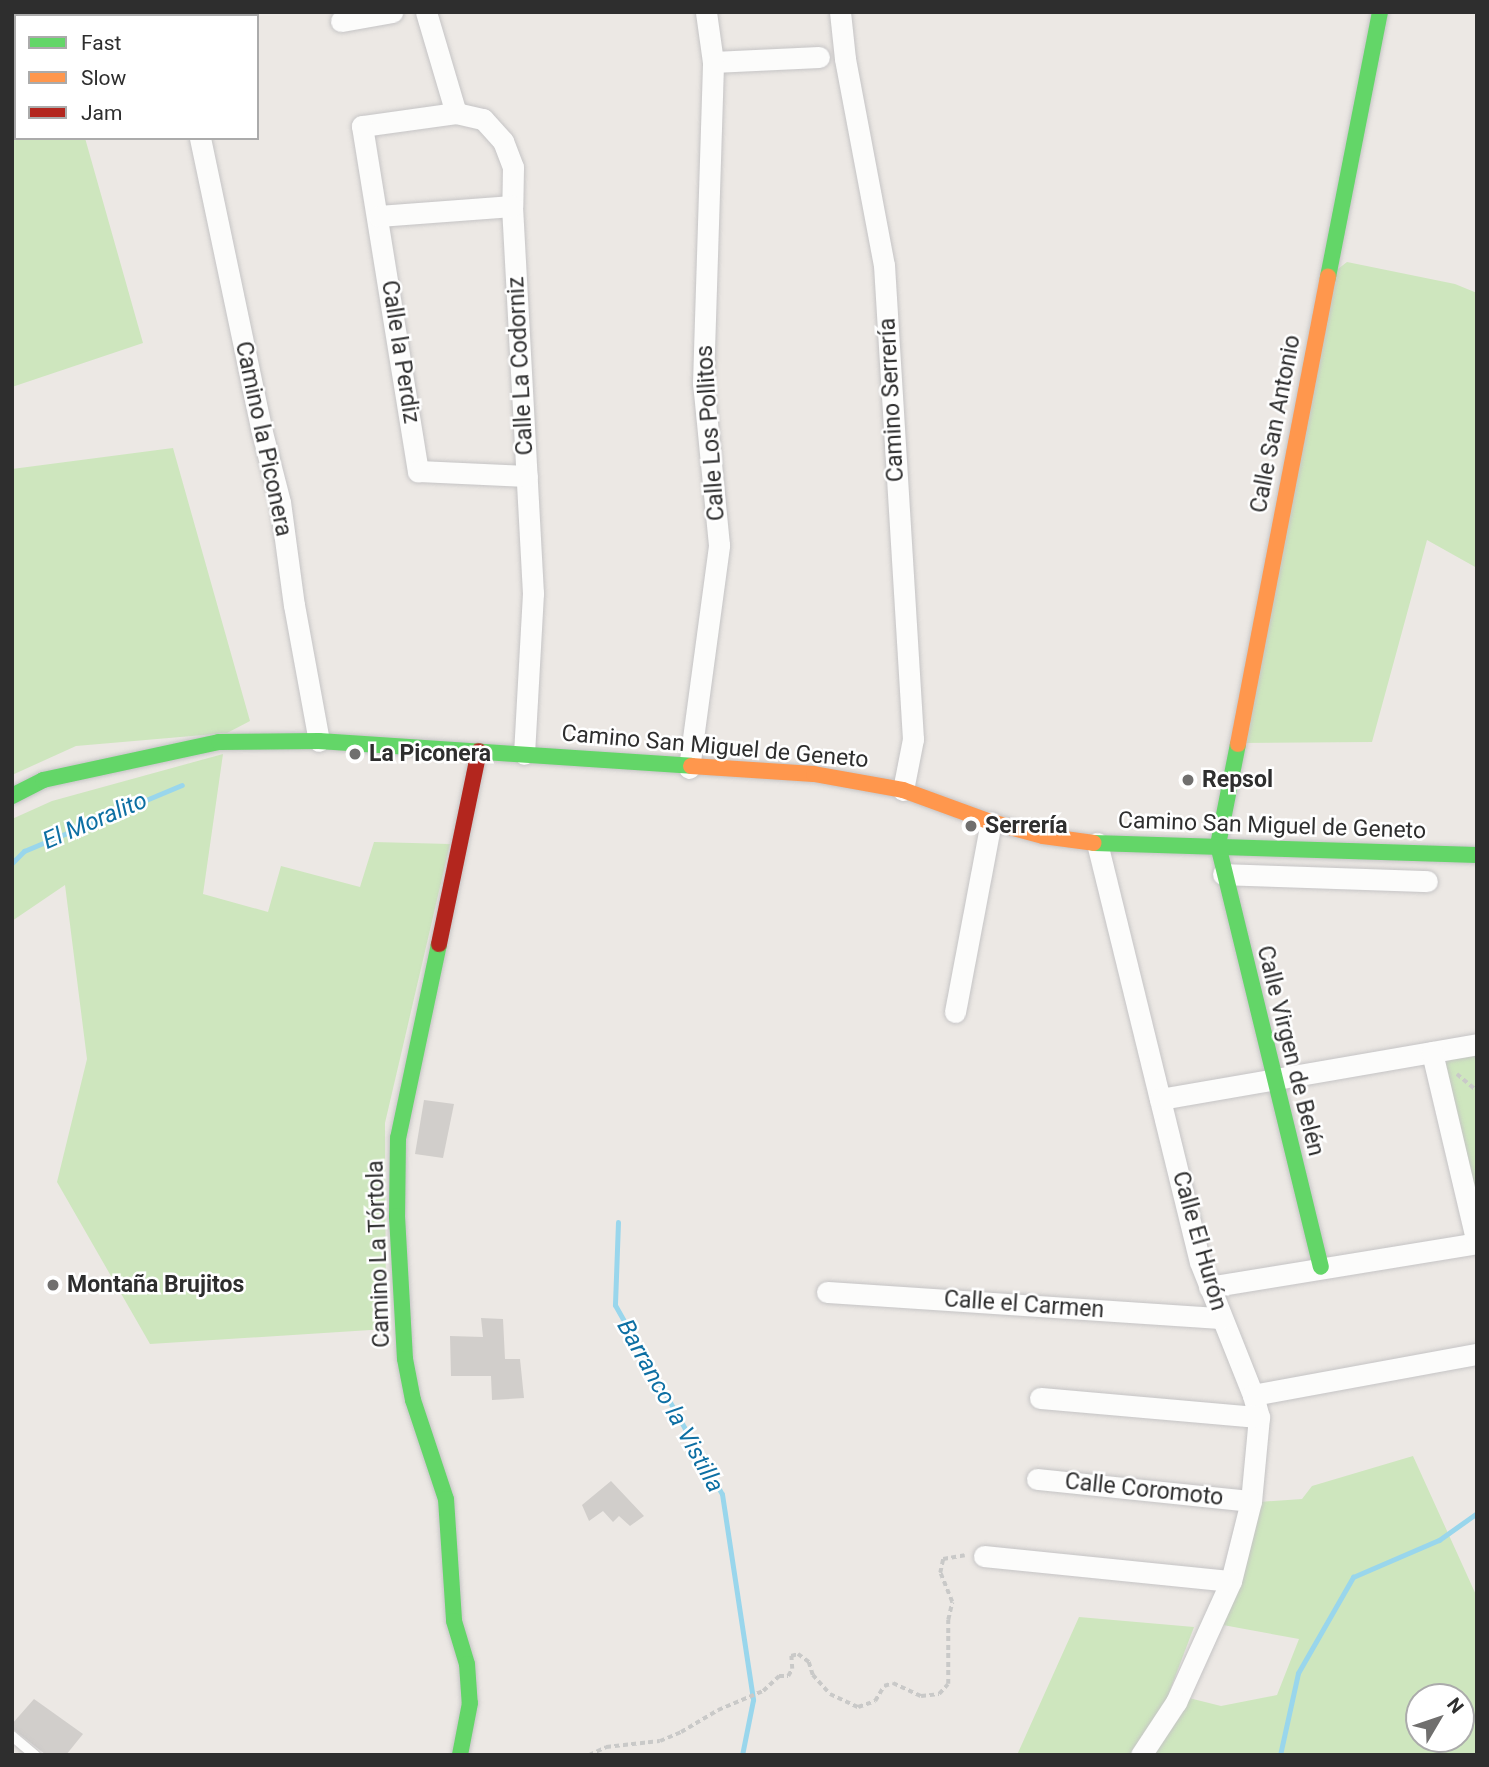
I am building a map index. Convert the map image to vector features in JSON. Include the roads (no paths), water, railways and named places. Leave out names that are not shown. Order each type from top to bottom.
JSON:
[{"type":"street","points":[[341,20],[392,12]]},
{"type":"street","points":[[426,12],[456,113]]},
{"type":"street","name":"Calle Los Pollitos","points":[[690,768],[719,545],[704,383],[713,62],[706,12]]},
{"type":"street","name":"Camino Serrería","points":[[841,12],[845,59],[884,265],[913,739],[903,790]]},
{"type":"street","name":"Calle San Antonio","points":[[1218,845],[1380,12]]},
{"type":"street","points":[[713,62],[819,57]]},
{"type":"street","name":"Calle la Perdiz","points":[[456,113],[362,126],[379,216],[418,471],[527,476]]},
{"type":"street","name":"Calle La Codorniz","points":[[456,113],[483,118],[503,141],[513,167],[512,206],[533,593],[524,754]]},
{"type":"street","name":"Camino la Piconera","points":[[200,140],[259,418],[280,502],[294,605],[320,741]]},
{"type":"street","points":[[379,216],[512,206]]},
{"type":"street","name":"Camino San Miguel de Geneto","points":[[12,796],[43,780],[219,742],[320,741],[690,768],[814,774],[903,790],[991,822],[1043,836],[1097,843],[1218,845],[1415,856],[1477,855]]},
{"type":"street","name":"Camino La Tórtola","points":[[460,1755],[470,1703],[467,1664],[454,1621],[446,1499],[413,1400],[405,1359],[397,1216],[398,1138],[479,751]]},
{"type":"street","points":[[955,1012],[991,822]]},
{"type":"street","name":"Calle El Hurón","points":[[1097,843],[1209,1287],[1253,1395],[1259,1417],[1251,1501],[1231,1580],[1176,1702],[1141,1755]]},
{"type":"street","name":"Calle Virgen de Belén","points":[[1218,845],[1321,1267]]},
{"type":"street","points":[[1223,874],[1427,881]]},
{"type":"street","points":[[1160,1099],[1477,1044]]},
{"type":"street","points":[[1209,1287],[1477,1243],[1432,1052]]},
{"type":"street","name":"Calle el Carmen","points":[[827,1292],[1221,1318]]},
{"type":"street","points":[[1253,1395],[1477,1354]]},
{"type":"street","points":[[1041,1398],[1259,1417]]},
{"type":"street","name":"Calle Coromoto","points":[[1037,1479],[1251,1501]]},
{"type":"street","points":[[984,1556],[1231,1580]]},
{"type":"lane","points":[[12,1736],[35,1755]]},
{"type":"waterway","name":"El Moralito","points":[[12,863],[24,851],[182,785]]},
{"type":"waterway","name":"Barranco la Vistilla","points":[[618,1222],[615,1305],[722,1494],[753,1700],[742,1755]]},
{"type":"waterway","points":[[1280,1755],[1298,1673],[1353,1577],[1439,1540],[1477,1513]]},
{"type":"place","name":"La Piconera","points":[[355,754]]},
{"type":"place","name":"Repsol","points":[[1188,780]]},
{"type":"place","name":"Serrería","points":[[971,826]]},
{"type":"place","name":"Montaña Brujitos","points":[[53,1285]]}]
